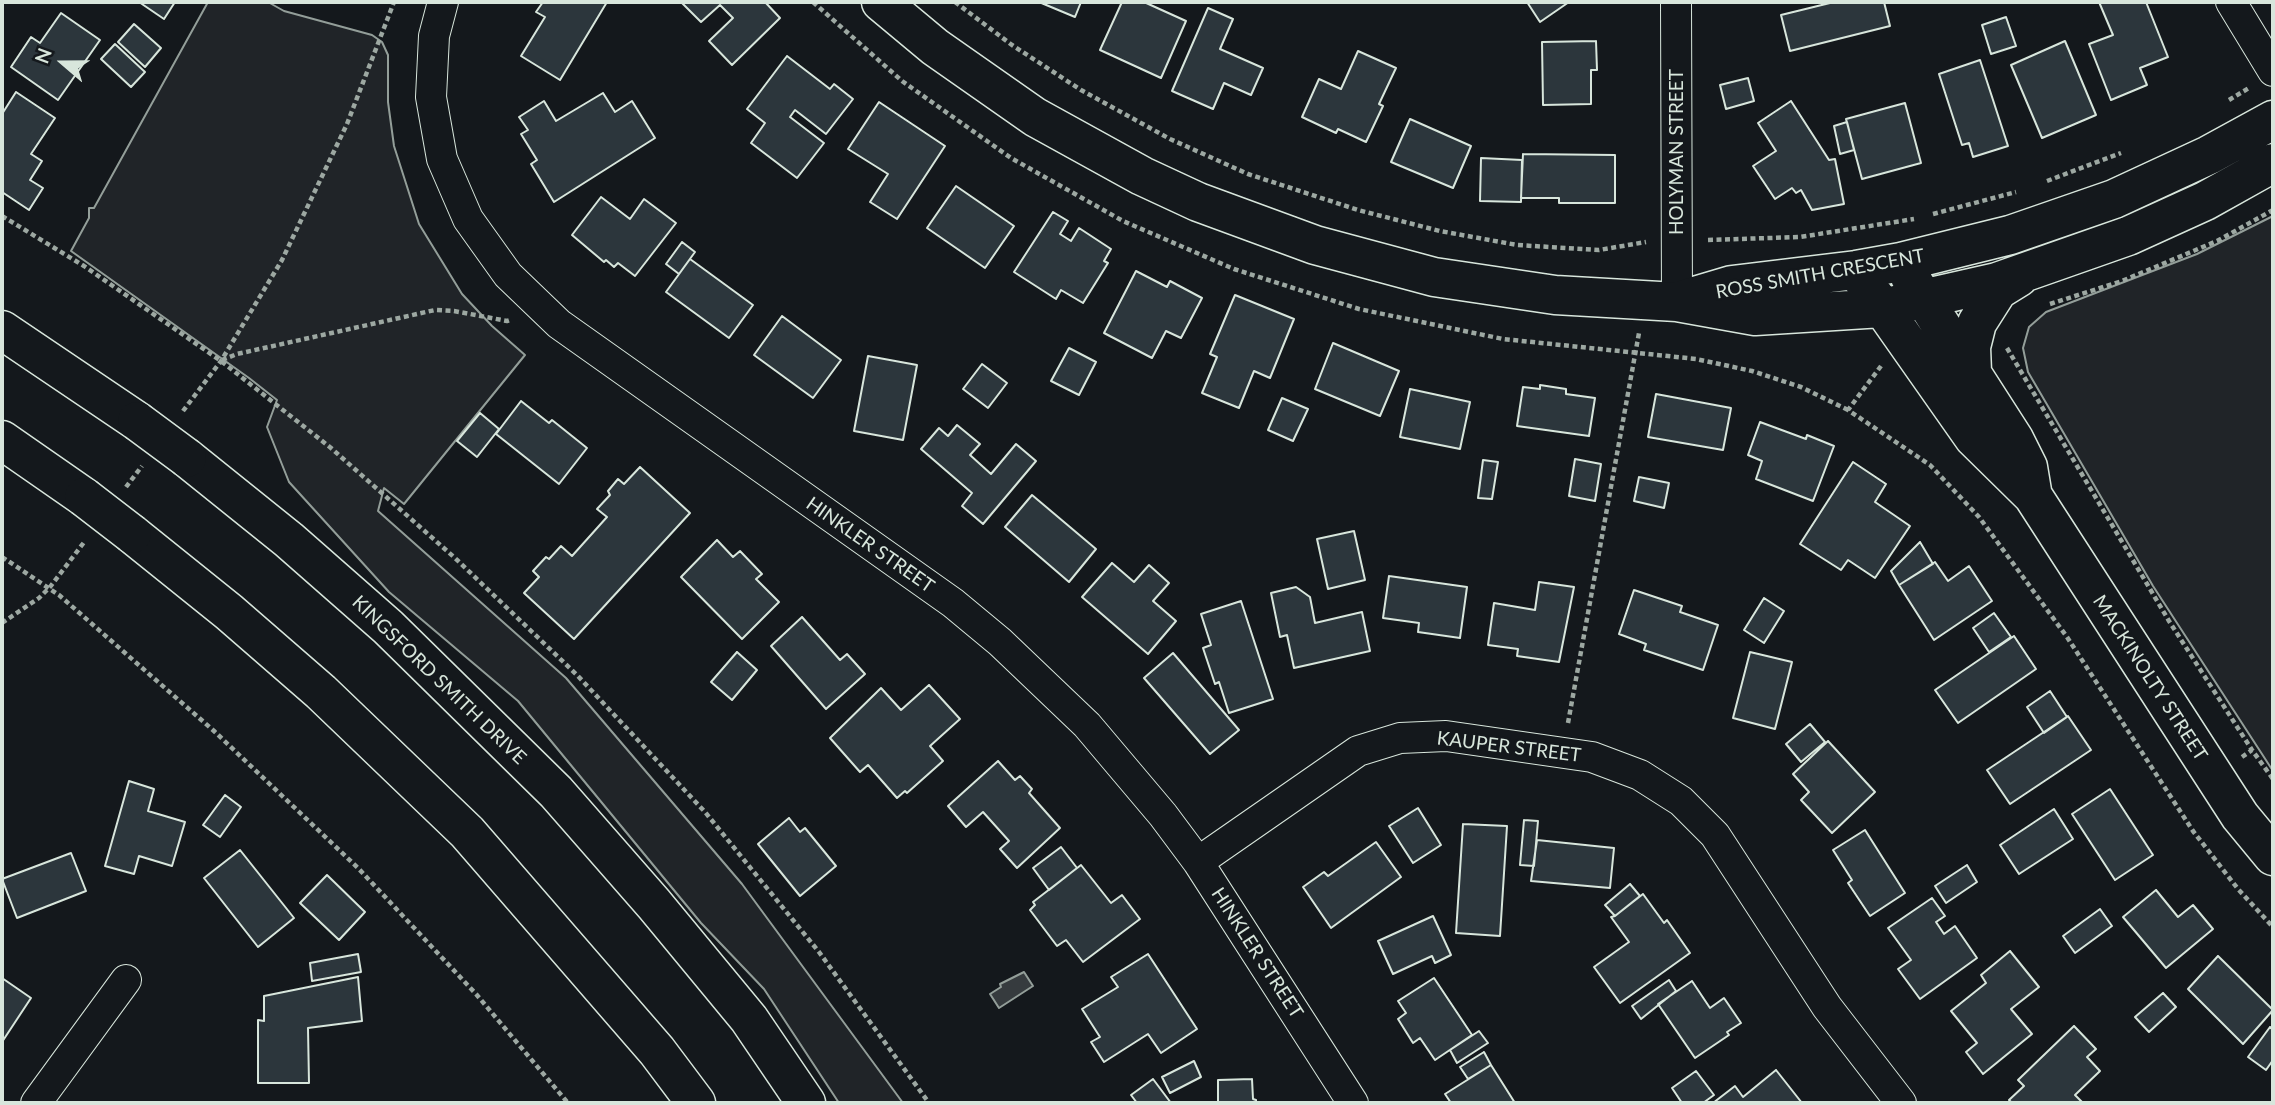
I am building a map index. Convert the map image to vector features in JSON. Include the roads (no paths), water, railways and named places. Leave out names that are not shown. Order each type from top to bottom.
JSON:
[{"type":"street","name":"ROSS SMITH CRESCENT","points":[[881,2],[935,47],[1035,117],[1142,176],[1211,207],[1315,245],[1434,277],[1555,295],[1677,302],[1755,316],[1882,308],[1997,282],[2128,236],[2205,201],[2273,163]]},
{"type":"street","name":"HOLYMAN STREET","points":[[1676,2],[1677,302]]},
{"type":"street","points":[[2231,2],[2263,79]]},
{"type":"street","name":"HINKLER STREET","points":[[435,3],[430,97],[442,159],[468,219],[508,275],[559,324],[953,603],[1000,642],[1087,725],[1163,815],[1198,862],[1353,1103]]},
{"type":"street","name":"ROSS SMITH CRESCENT","points":[[1677,302],[1732,285],[1856,271],[2010,235],[2114,198],[2209,156],[2273,120]]},
{"type":"street","name":"MACKINOLTY STREET","points":[[1901,262],[2014,439],[2028,467],[2033,496]]},
{"type":"street","name":"MACKINOLTY STREET","points":[[1856,271],[1973,438],[2033,496],[2239,816],[2273,856]]},
{"type":"street","points":[[1972,372],[1971,347],[1977,323],[1998,290],[2026,272]]},
{"type":"street","name":"KINGSFORD SMITH DRIVE","points":[[2,330],[187,458],[289,540],[387,627],[556,792],[654,904],[749,1019],[806,1103]]},
{"type":"street","points":[[2,440],[132,534],[229,612],[321,692],[467,832],[657,1051],[696,1103]]},
{"type":"street","name":"KAUPER STREET","points":[[1198,862],[1358,751],[1400,738],[1446,736],[1592,757],[1640,775],[1681,801],[1715,835],[1827,1007],[1901,1103]]},
{"type":"street","points":[[36,1103],[126,980]]}]
